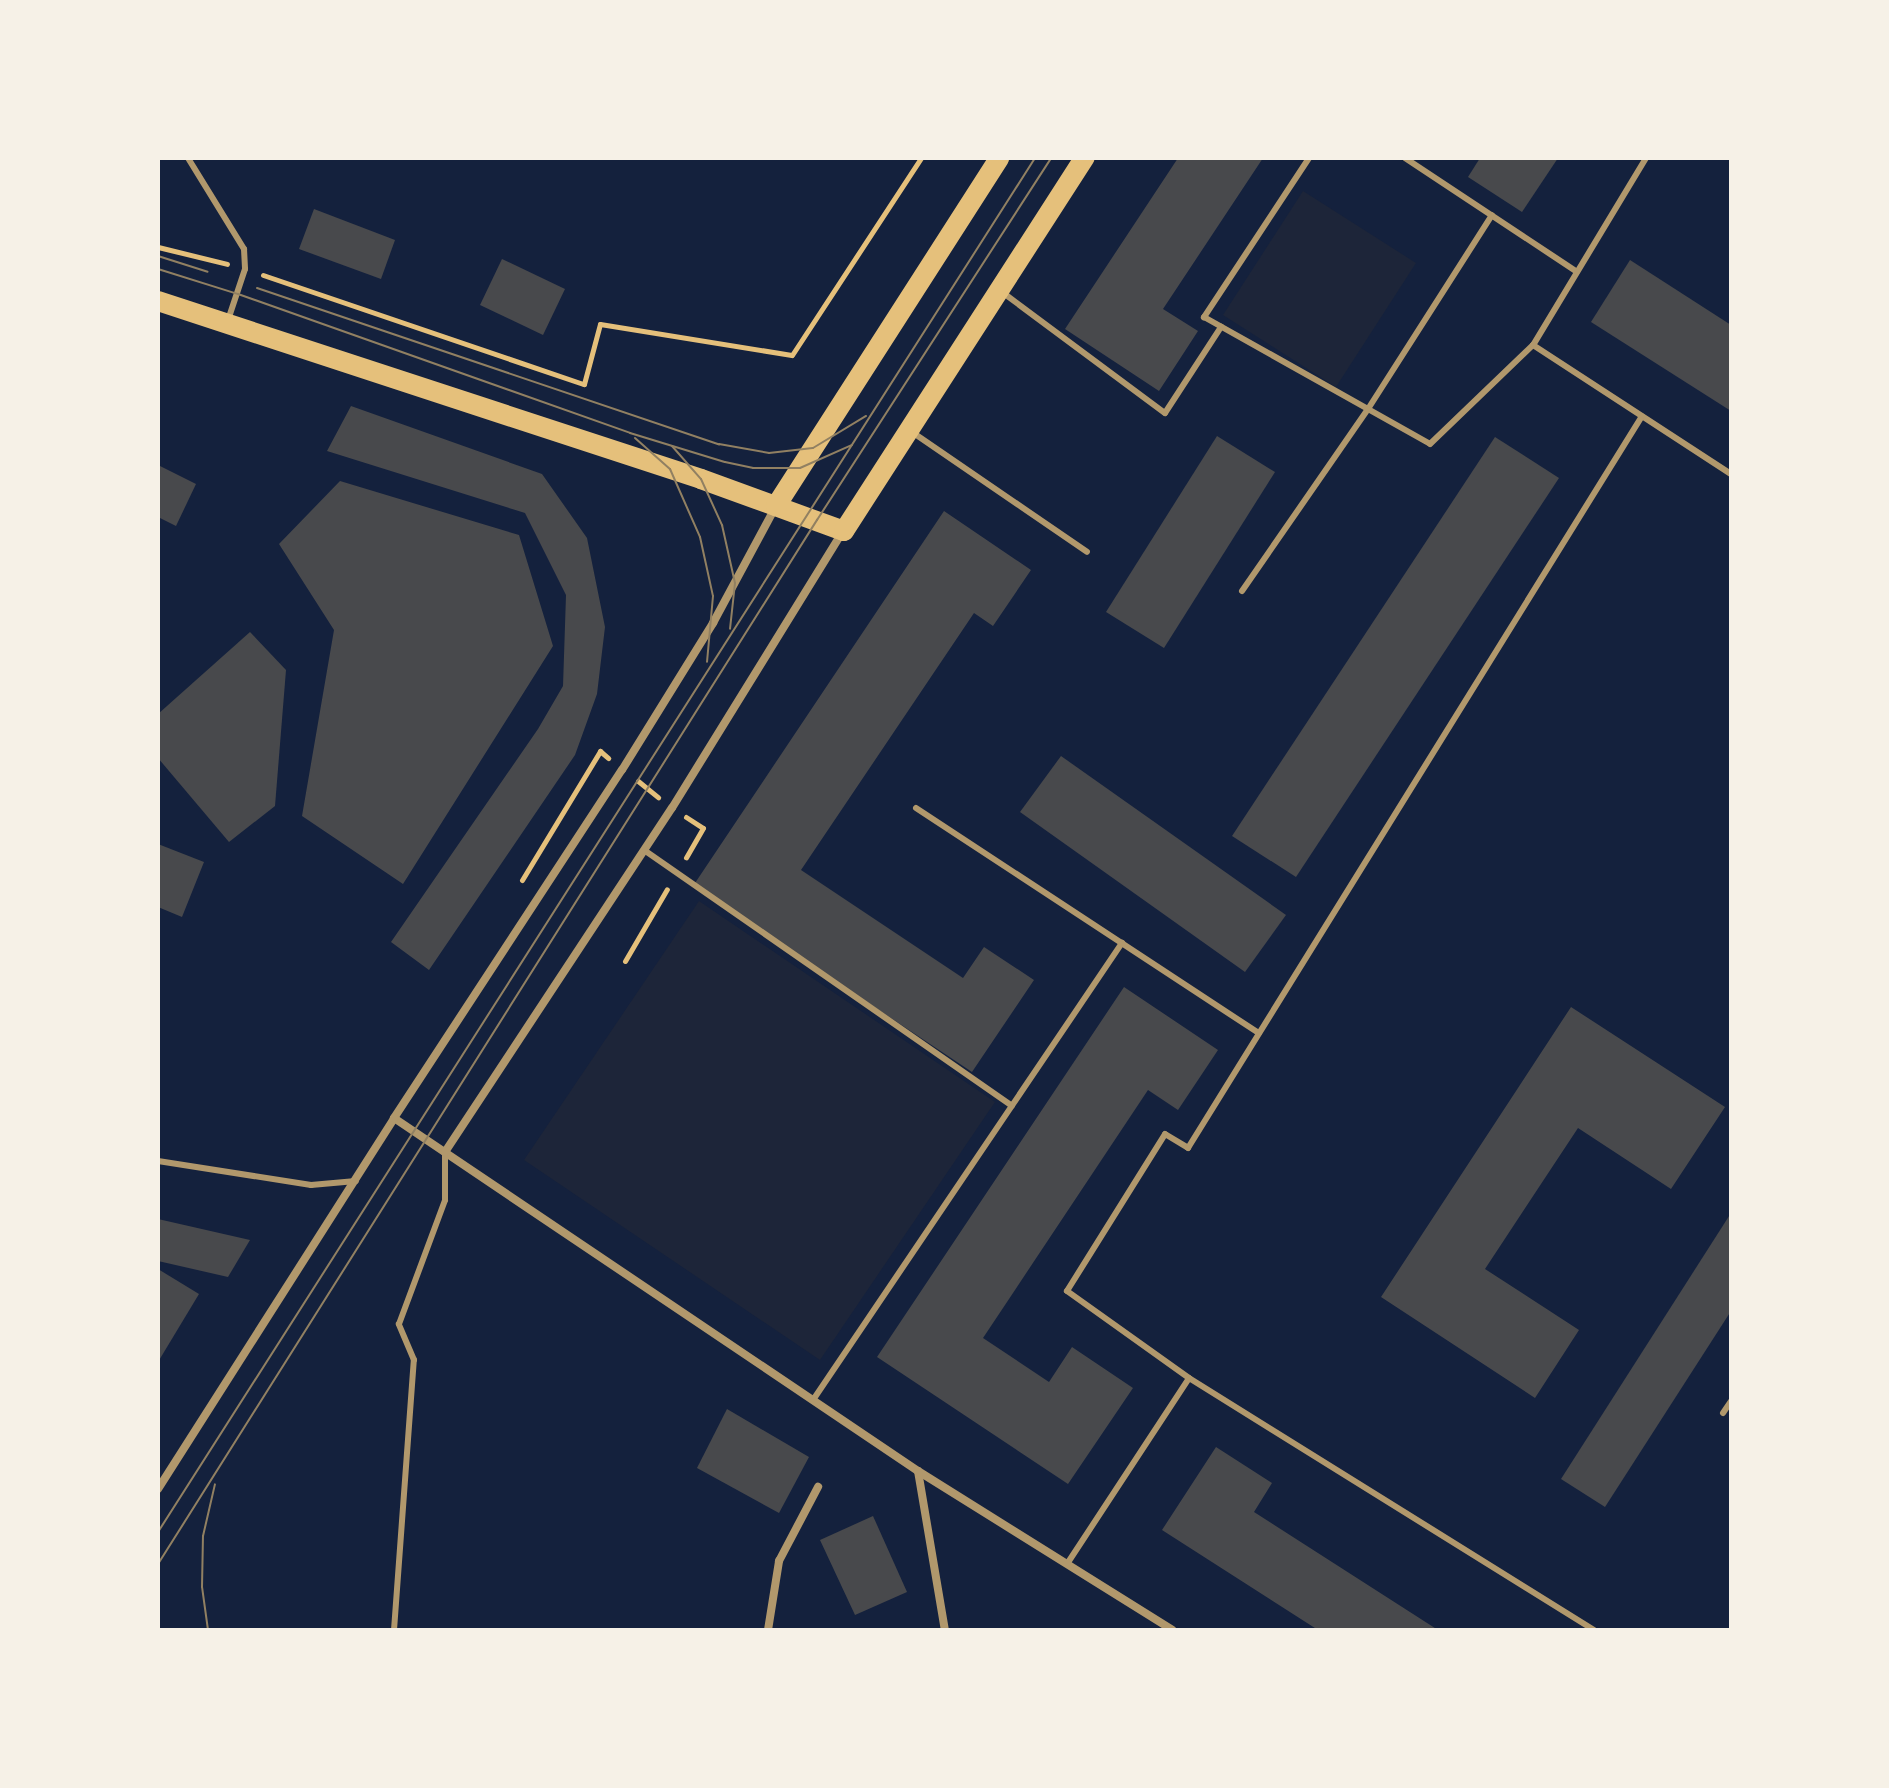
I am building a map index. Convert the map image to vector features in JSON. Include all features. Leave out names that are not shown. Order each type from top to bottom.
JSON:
[{"type":"main road","points":[[776,506],[999,158]]},
{"type":"main road","points":[[158,301],[844,531],[1084,158]]},
{"type":"street","points":[[158,1489],[357,1181],[394,1118],[622,770],[713,623],[776,506]]},
{"type":"street","points":[[445,1152],[672,808],[844,531]]},
{"type":"street","points":[[394,1118],[918,1471],[1172,1630]]},
{"type":"street","points":[[918,1471],[945,1630]]},
{"type":"street","points":[[768,1630],[779,1561],[818,1487]]},
{"type":"lane","points":[[188,158],[244,249],[245,269],[227,324]]},
{"type":"lane","points":[[1309,158],[1204,317],[1430,444],[1533,345],[1646,158]]},
{"type":"lane","points":[[1405,158],[1577,272]]},
{"type":"lane","points":[[1242,591],[1368,409],[1492,215]]},
{"type":"lane","points":[[999,290],[1165,413],[1221,327]]},
{"type":"lane","points":[[1533,345],[1731,474]]},
{"type":"lane","points":[[1594,1630],[1189,1378],[1067,1291],[1165,1134],[1188,1148],[1642,416]]},
{"type":"lane","points":[[909,430],[1087,552]]},
{"type":"lane","points":[[916,808],[1259,1033]]},
{"type":"lane","points":[[644,850],[1012,1106]]},
{"type":"lane","points":[[813,1400],[1122,943]]},
{"type":"lane","points":[[394,1630],[414,1360],[399,1324],[445,1200],[445,1152]]},
{"type":"lane","points":[[158,1161],[311,1185],[357,1181]]},
{"type":"lane","points":[[1067,1564],[1189,1378]]},
{"type":"lane","points":[[1723,1413],[1731,1401]]},
{"type":"path","points":[[158,247],[245,269],[584,384],[600,324],[792,355],[921,158]]},
{"type":"path","points":[[522,880],[600,751],[672,808],[703,828],[625,961]]},
{"type":"shaded area","points":[[1303,191],[1416,263],[1336,387],[1223,315]]},
{"type":"shaded area","points":[[699,901],[995,1102],[820,1360],[524,1160]]},
{"type":"building","points":[[1178,158],[1263,158],[1163,309],[1198,331],[1159,391],[1065,329]]},
{"type":"building","points":[[1480,158],[1558,158],[1522,212],[1468,177]]},
{"type":"building","points":[[314,209],[395,240],[381,279],[299,249]]},
{"type":"building","points":[[502,259],[565,289],[543,335],[480,305]]},
{"type":"building","points":[[1630,260],[1731,325],[1731,411],[1591,322]]},
{"type":"building","points":[[351,406],[542,474],[587,538],[605,627],[597,694],[575,755],[429,970],[391,942],[538,729],[563,686],[566,595],[525,513],[327,451]]},
{"type":"building","points":[[1217,436],[1275,472],[1164,648],[1106,612]]},
{"type":"building","points":[[1495,437],[1559,478],[1296,877],[1232,836]]},
{"type":"building","points":[[158,465],[196,484],[176,526],[158,517]]},
{"type":"building","points":[[340,481],[519,535],[553,646],[403,884],[302,816],[334,630],[279,544]]},
{"type":"building","points":[[944,511],[1031,570],[993,626],[974,613],[801,870],[963,978],[984,947],[1034,980],[972,1072],[693,886]]},
{"type":"building","points":[[250,632],[286,670],[275,806],[229,842],[158,758],[158,714]]},
{"type":"building","points":[[1061,756],[1286,915],[1245,972],[1020,812]]},
{"type":"building","points":[[158,844],[204,862],[182,917],[158,907]]},
{"type":"building","points":[[1124,987],[1218,1050],[1178,1110],[1148,1090],[983,1338],[1049,1382],[1072,1347],[1133,1388],[1068,1484],[877,1357]]},
{"type":"building","points":[[1571,1007],[1725,1107],[1671,1189],[1578,1128],[1485,1269],[1579,1330],[1535,1398],[1381,1297]]},
{"type":"building","points":[[1731,1213],[1731,1311],[1605,1507],[1561,1479]]},
{"type":"building","points":[[158,1219],[250,1240],[228,1277],[158,1261]]},
{"type":"building","points":[[158,1269],[199,1294],[158,1362]]},
{"type":"building","points":[[727,1409],[809,1457],[779,1513],[697,1468]]},
{"type":"building","points":[[1216,1447],[1272,1483],[1254,1512],[1438,1630],[1318,1630],[1162,1530]]},
{"type":"building","points":[[873,1516],[907,1592],[855,1615],[820,1540]]},
{"type":"tram line","points":[[158,1532],[1035,158]]},
{"type":"tram line","points":[[158,1564],[817,520],[1051,158]]},
{"type":"tram line","points":[[158,256],[208,272]]},
{"type":"tram line","points":[[158,269],[238,294],[630,433],[725,462],[753,468],[800,468],[852,445]]},
{"type":"tram line","points":[[257,288],[719,444],[769,453],[813,448],[866,416]]},
{"type":"tram line","points":[[635,438],[670,469],[700,537],[713,596],[707,662]]},
{"type":"tram line","points":[[672,446],[701,479],[722,525],[735,583],[730,629]]},
{"type":"tram line","points":[[208,1630],[202,1587],[203,1536],[215,1484]]}]
